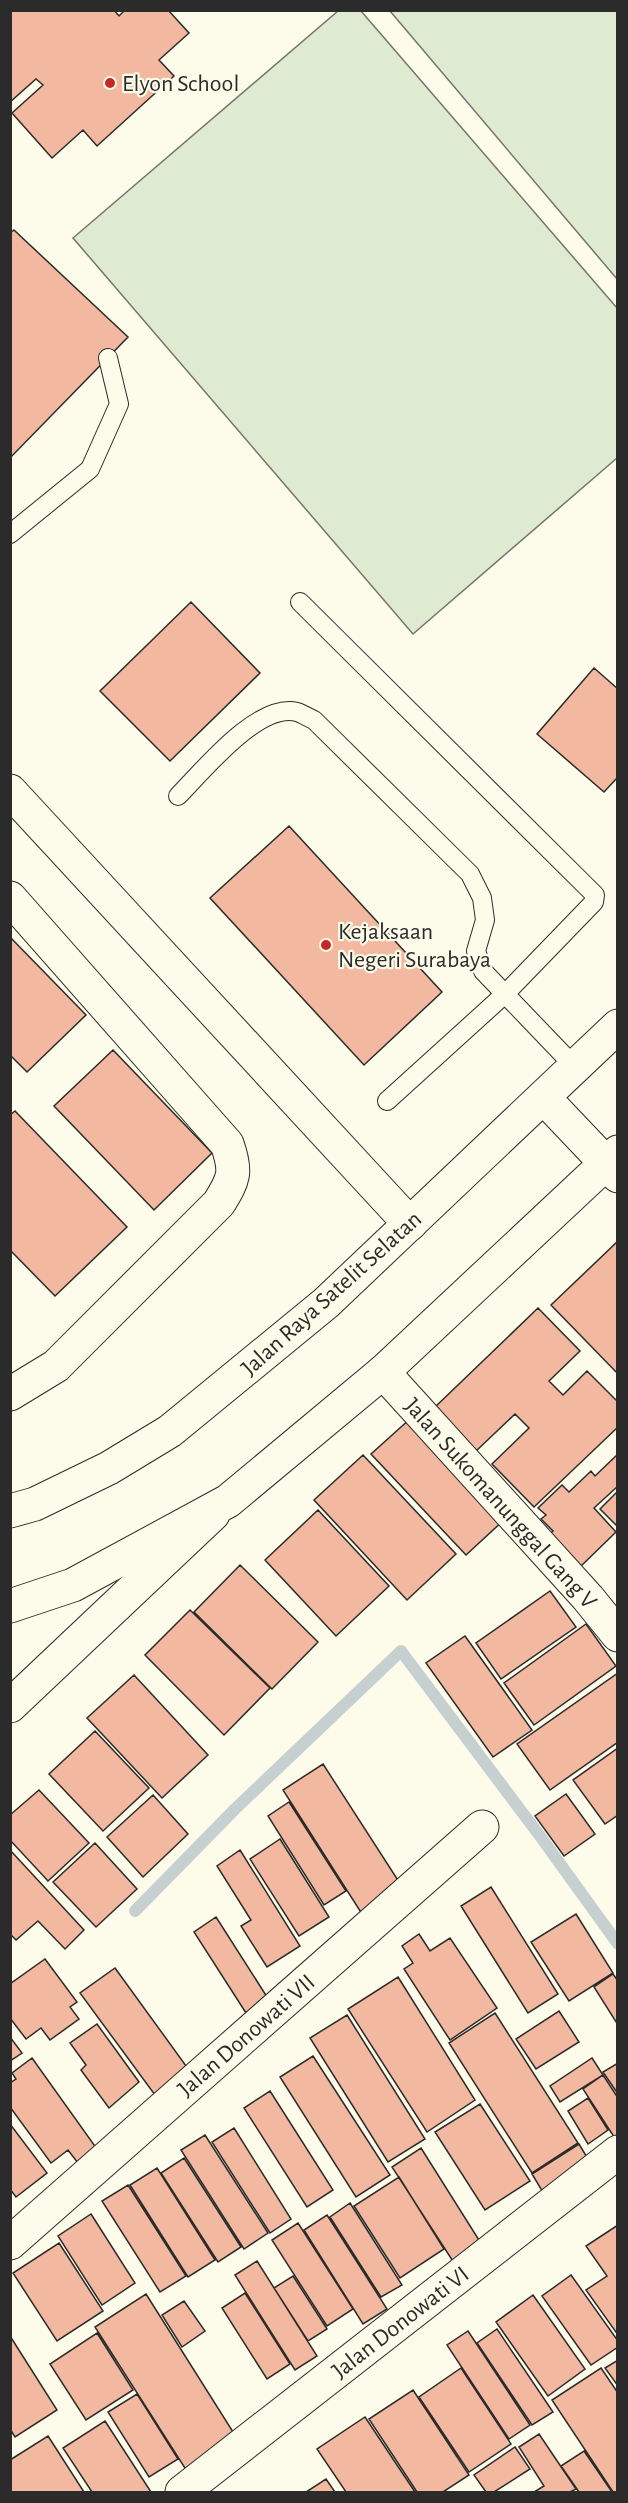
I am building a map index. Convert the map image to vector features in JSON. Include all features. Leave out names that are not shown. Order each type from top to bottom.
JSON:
[{"type":"street","points":[[10,791],[410,1224]]},
{"type":"street","points":[[10,898],[227,1144],[235,1165],[230,1186],[219,1203],[56,1366],[10,1394]]},
{"type":"street","name":"Jalan Raya Satelit Selatan","points":[[10,1511],[36,1504],[109,1468],[170,1431],[326,1303],[618,1026]]},
{"type":"street","points":[[10,1706],[228,1501],[383,1372],[614,1164],[544,1098]]},
{"type":"street","name":"Jalan Sukomanunggal Gang V","points":[[383,1372],[588,1598],[618,1635]]},
{"type":"street","points":[[10,1606],[73,1585],[228,1501]]},
{"type":"street","name":"Jalan Donowati VII","points":[[10,2243],[482,1827]]},
{"type":"street","name":"Jalan Donowati VI","points":[[182,2493],[618,2152]]},
{"type":"lane","points":[[10,534],[90,469],[120,404],[108,358]]},
{"type":"lane","points":[[300,602],[595,895],[594,902],[505,994],[387,1101]]},
{"type":"lane","points":[[178,796],[240,732],[272,715],[295,712],[314,720],[470,874],[482,898],[485,920],[476,951],[483,971],[575,1067]]},
{"type":"green space","points":[[338,11],[361,11],[617,308],[617,458],[413,634],[73,238]]},
{"type":"green space","points":[[390,11],[617,11],[617,279]]},
{"type":"building","points":[[10,10],[114,10],[119,16],[125,10],[168,10],[189,33],[159,60],[174,76],[97,146],[83,130],[52,158],[12,113],[43,85],[36,79],[10,102]]},
{"type":"building","points":[[14,230],[128,337],[10,458],[10,233]]},
{"type":"building","points":[[191,602],[260,673],[170,761],[100,691]]},
{"type":"building","points":[[594,668],[618,689],[618,777],[604,792],[537,734]]},
{"type":"building","name":"Kejaksaan Negeri Surabaya","points":[[289,826],[442,992],[364,1065],[210,898]]},
{"type":"building","points":[[10,937],[86,1015],[27,1072],[10,1055]]},
{"type":"building","points":[[113,1050],[212,1153],[154,1210],[54,1106]]},
{"type":"building","points":[[15,1111],[127,1227],[55,1296],[10,1250],[10,1115]]},
{"type":"building","points":[[618,1241],[618,1374],[551,1305]]},
{"type":"building","points":[[538,1308],[580,1351],[549,1381],[563,1395],[587,1371],[618,1402],[618,1427],[534,1507],[492,1464],[529,1428],[515,1414],[475,1452],[433,1409]]},
{"type":"building","points":[[411,1418],[505,1519],[466,1555],[371,1454]]},
{"type":"building","points":[[618,1454],[618,1486],[594,1508],[616,1532],[578,1569],[547,1536],[553,1531],[541,1519],[546,1515],[538,1508],[562,1485],[569,1492],[591,1471],[595,1476]]},
{"type":"building","points":[[363,1455],[456,1554],[407,1600],[314,1500]]},
{"type":"building","points":[[618,1491],[618,1527],[600,1509]]},
{"type":"building","points":[[318,1510],[389,1586],[336,1636],[265,1560]]},
{"type":"building","points":[[240,1565],[318,1642],[272,1689],[194,1612]]},
{"type":"building","points":[[550,1591],[576,1627],[501,1679],[476,1643]]},
{"type":"building","points":[[190,1610],[270,1688],[224,1735],[145,1655]]},
{"type":"building","points":[[586,1624],[616,1666],[534,1725],[504,1683]]},
{"type":"building","points":[[465,1636],[532,1730],[493,1757],[426,1663]]},
{"type":"building","points":[[618,1673],[618,1742],[550,1790],[517,1744]]},
{"type":"building","points":[[134,1675],[208,1755],[162,1798],[87,1718]]},
{"type":"building","points":[[95,1731],[149,1788],[103,1831],[49,1774]]},
{"type":"building","points":[[618,1748],[618,1815],[605,1824],[573,1780]]},
{"type":"building","points":[[323,1764],[403,1888],[362,1914],[283,1790]]},
{"type":"building","points":[[39,1790],[89,1843],[48,1881],[10,1840],[10,1815]]},
{"type":"building","points":[[566,1794],[595,1834],[564,1856],[535,1816]]},
{"type":"building","points":[[153,1795],[188,1834],[143,1877],[107,1837]]},
{"type":"building","points":[[289,1802],[346,1891],[324,1905],[268,1816]]},
{"type":"building","points":[[280,1839],[329,1917],[299,1936],[250,1859]]},
{"type":"building","points":[[95,1843],[137,1889],[96,1927],[53,1882]]},
{"type":"building","points":[[10,1850],[84,1930],[65,1949],[38,1921],[16,1940],[10,1934]]},
{"type":"building","points":[[240,1850],[300,1946],[267,1967],[241,1926],[251,1920],[217,1866]]},
{"type":"building","points":[[491,1887],[558,1994],[528,2013],[461,1906]]},
{"type":"building","points":[[576,1914],[613,1973],[569,2001],[531,1942]]},
{"type":"building","points":[[216,1917],[269,2000],[246,2013],[194,1932]]},
{"type":"building","points":[[419,1934],[430,1951],[450,1938],[497,2008],[450,2040],[404,1969],[413,1963],[402,1946]]},
{"type":"building","points":[[45,1959],[77,2002],[70,2007],[79,2019],[50,2040],[41,2028],[26,2039],[10,2018],[10,1984]]},
{"type":"building","points":[[115,1968],[189,2070],[155,2095],[80,1993]]},
{"type":"building","points":[[613,1974],[618,1981],[618,2025],[594,1987]]},
{"type":"building","points":[[398,1977],[475,2100],[427,2132],[348,2009]]},
{"type":"building","points":[[559,2011],[579,2042],[536,2069],[516,2039]]},
{"type":"building","points":[[495,2013],[578,2143],[532,2173],[449,2043]]},
{"type":"building","points":[[347,2015],[425,2139],[388,2162],[310,2038]]},
{"type":"building","points":[[97,2024],[139,2082],[109,2108],[81,2070],[86,2065],[70,2043]]},
{"type":"building","points":[[10,2037],[22,2053],[10,2061]]},
{"type":"building","points":[[313,2056],[390,2175],[356,2197],[280,2077]]},
{"type":"building","points":[[32,2058],[97,2149],[78,2163],[68,2150],[51,2163],[10,2107],[10,2083],[16,2079],[12,2073]]},
{"type":"building","points":[[592,2058],[603,2075],[560,2102],[550,2086]]},
{"type":"building","points":[[618,2063],[618,2094],[603,2072]]},
{"type":"building","points":[[603,2075],[618,2098],[618,2143],[583,2089]]},
{"type":"building","points":[[270,2091],[333,2190],[307,2207],[244,2108]]},
{"type":"building","points":[[588,2098],[608,2130],[588,2144],[568,2111]]},
{"type":"building","points":[[480,2104],[530,2181],[485,2210],[435,2132]]},
{"type":"building","points":[[10,2124],[47,2173],[16,2197],[10,2189]]},
{"type":"building","points":[[234,2128],[291,2219],[270,2233],[212,2142]]},
{"type":"building","points":[[205,2135],[268,2233],[244,2249],[181,2150]]},
{"type":"building","points":[[579,2144],[591,2164],[544,2194],[532,2174]]},
{"type":"building","points":[[421,2148],[484,2248],[456,2266],[392,2167]]},
{"type":"building","points":[[184,2158],[241,2247],[218,2262],[161,2173]]},
{"type":"building","points":[[157,2168],[215,2260],[188,2277],[130,2185]]},
{"type":"building","points":[[399,2177],[444,2249],[400,2278],[354,2206]]},
{"type":"building","points":[[128,2185],[186,2276],[160,2292],[102,2201]]},
{"type":"building","points":[[350,2203],[402,2285],[381,2297],[330,2217]]},
{"type":"building","points":[[91,2214],[135,2283],[102,2305],[58,2236]]},
{"type":"building","points":[[327,2215],[387,2309],[363,2324],[304,2230]]},
{"type":"building","points":[[298,2223],[353,2309],[327,2326],[272,2240]]},
{"type":"building","points":[[618,2225],[618,2335],[586,2290],[607,2276],[586,2246]]},
{"type":"building","points":[[59,2243],[103,2311],[57,2341],[13,2273]]},
{"type":"building","points":[[257,2261],[317,2356],[295,2370],[235,2275]]},
{"type":"building","points":[[571,2275],[618,2341],[618,2347],[591,2365],[542,2296]]},
{"type":"building","points":[[293,2276],[327,2329],[308,2341],[274,2288]]},
{"type":"building","points":[[245,2293],[290,2364],[267,2379],[222,2308]]},
{"type":"building","points":[[146,2294],[240,2443],[190,2476],[95,2327]]},
{"type":"building","points":[[533,2295],[585,2369],[548,2396],[496,2322]]},
{"type":"building","points":[[184,2301],[205,2331],[182,2347],[162,2315]]},
{"type":"building","points":[[497,2329],[553,2412],[532,2425],[477,2343]]},
{"type":"building","points":[[468,2331],[530,2425],[509,2439],[447,2345]]},
{"type":"building","points":[[97,2333],[133,2390],[86,2420],[50,2364]]},
{"type":"building","points":[[10,2336],[57,2410],[15,2437],[10,2429]]},
{"type":"building","points":[[618,2360],[618,2386],[605,2368]]},
{"type":"building","points":[[461,2368],[511,2444],[469,2472],[419,2397]]},
{"type":"building","points":[[601,2368],[618,2393],[618,2492],[613,2492],[552,2400]]},
{"type":"building","points":[[413,2390],[469,2475],[443,2492],[417,2492],[369,2419]]},
{"type":"building","points":[[137,2394],[178,2459],[149,2477],[108,2412]]},
{"type":"building","points":[[365,2417],[415,2492],[346,2492],[317,2449]]},
{"type":"building","points":[[105,2421],[151,2492],[92,2492],[63,2448]]},
{"type":"building","points":[[539,2434],[576,2489],[570,2492],[534,2492],[544,2486],[519,2447]]},
{"type":"building","points":[[48,2436],[84,2492],[10,2492],[10,2460]]},
{"type":"building","points":[[515,2447],[530,2469],[494,2492],[486,2492],[474,2475]]},
{"type":"building","points":[[584,2451],[612,2492],[579,2492],[561,2466]]},
{"type":"building","points":[[326,2479],[335,2492],[306,2492]]},
{"type":"waterway","points":[[135,1911],[235,1809],[401,1651],[618,1944]]},
{"type":"place","name":"Elyon School","points":[[110,83]]},
{"type":"place","name":"Kejaksaan Negeri Surabaya","points":[[326,945]]}]
